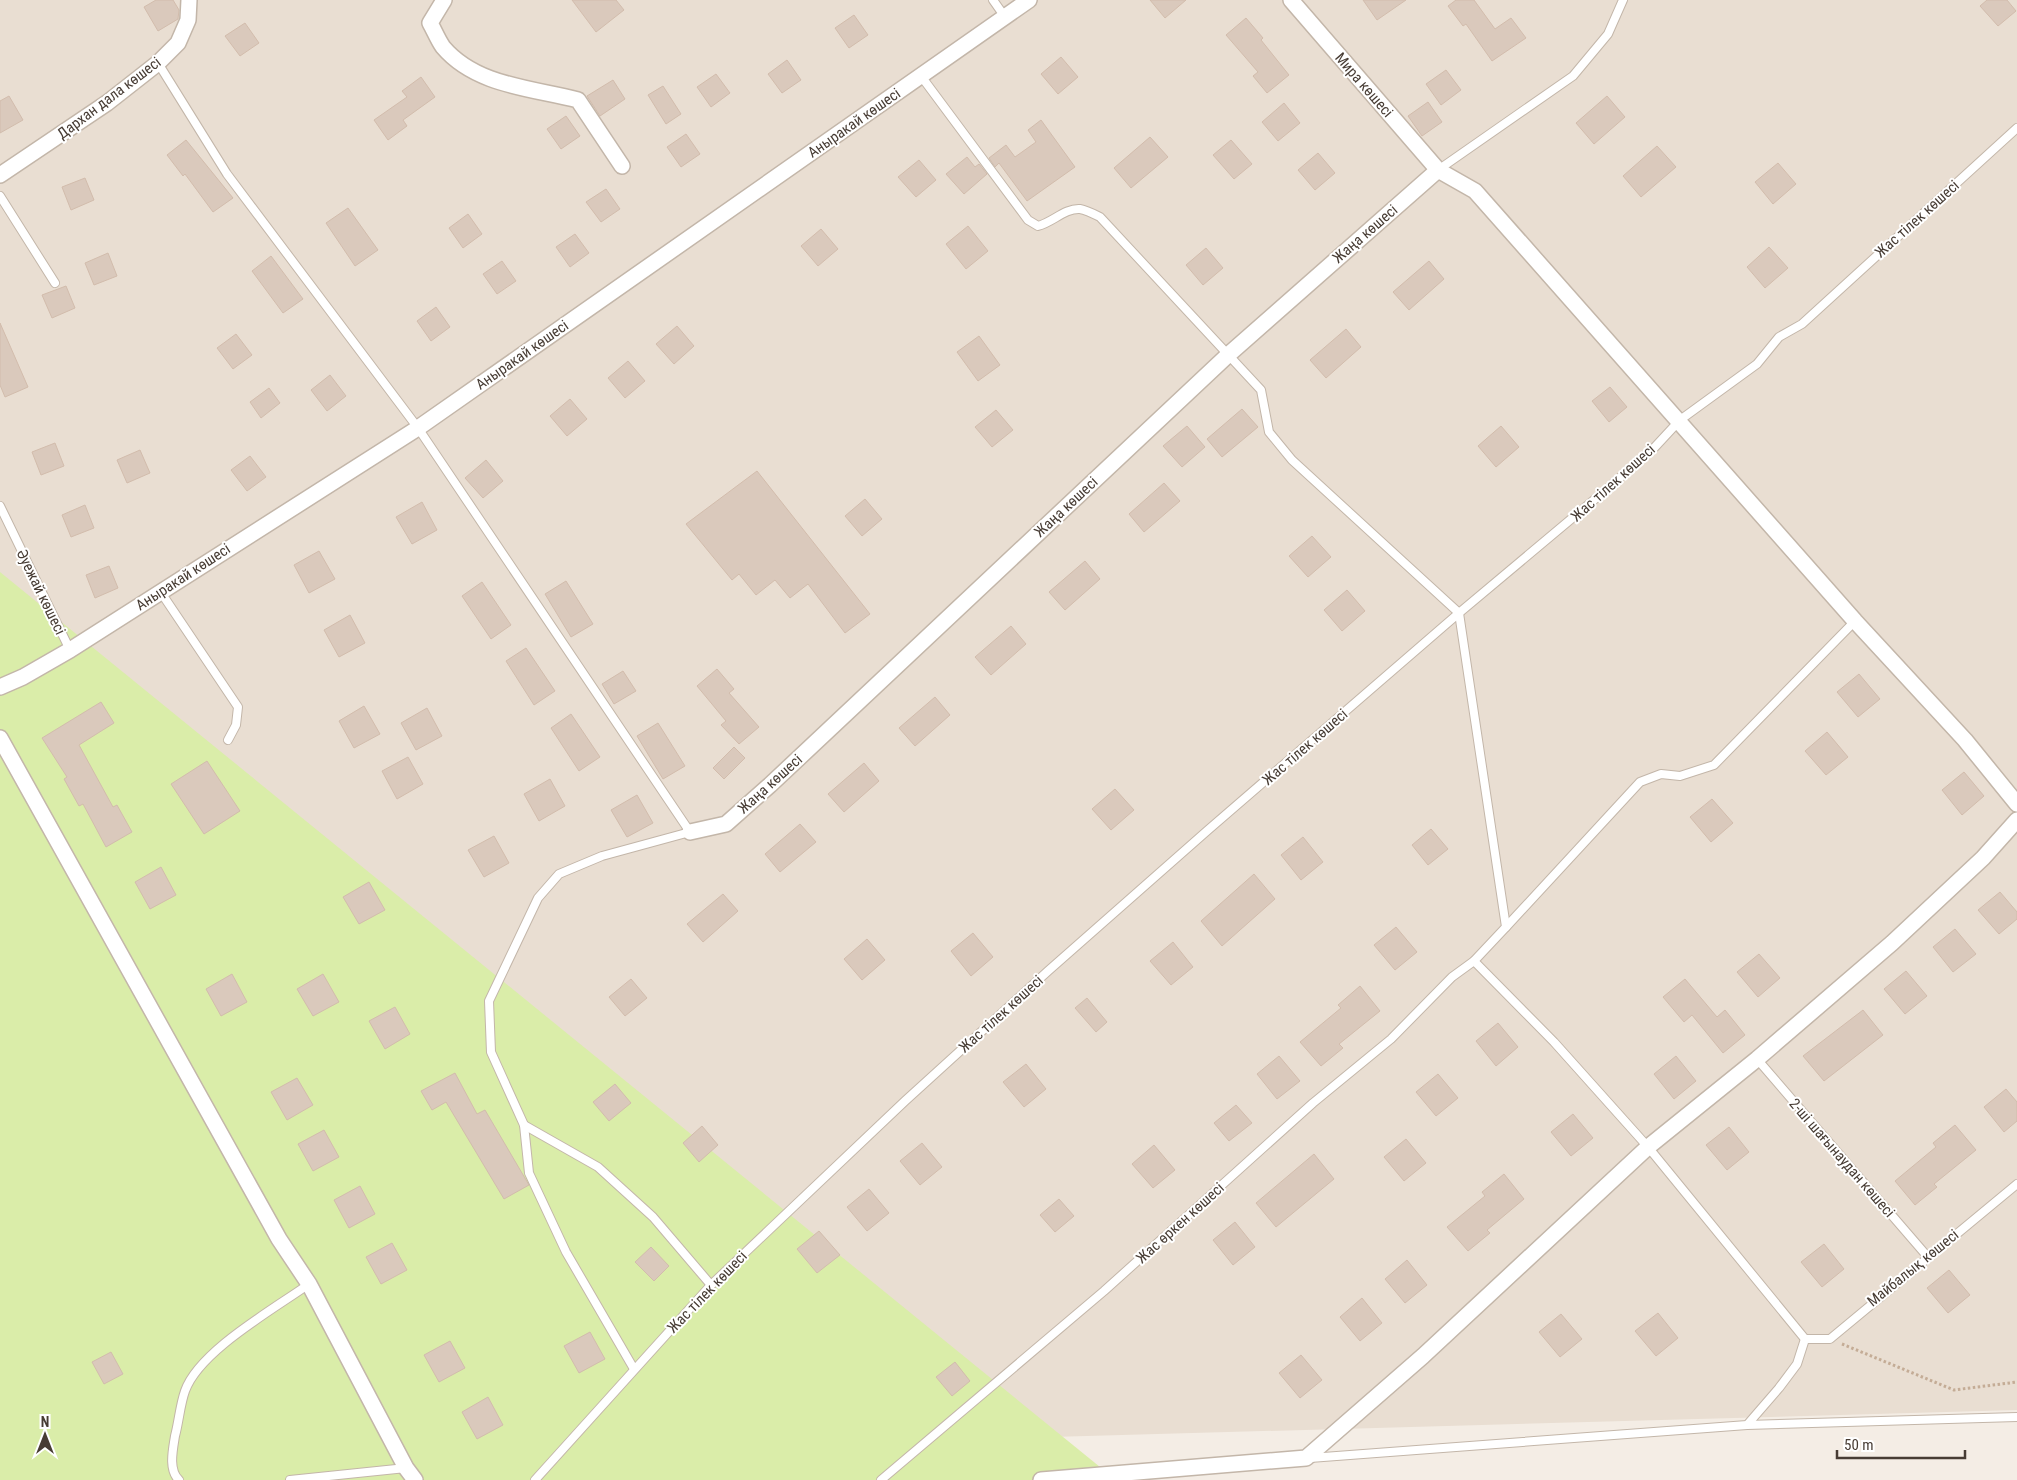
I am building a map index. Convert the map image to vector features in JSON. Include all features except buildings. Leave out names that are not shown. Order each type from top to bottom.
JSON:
[{"type":"street","name":"Дархан дала көшесі","points":[[0,176],[107,103],[158,62],[178,43],[188,20],[189,0]]},
{"type":"street","points":[[444,0],[440,3],[430,23],[443,47],[476,73],[525,90],[578,100],[622,166]]},
{"type":"street","name":"Аныракай көшесі","points":[[0,687],[23,677],[70,650],[418,428],[1029,0]]},
{"type":"street","name":"Мира көшесі","points":[[1291,0],[1438,170],[1475,191],[1680,420],[1855,621],[1965,740],[2017,804]]},
{"type":"street","name":"Жаңа көшесі","points":[[690,832],[726,824],[770,785],[1228,355],[1438,170]]},
{"type":"street","points":[[0,738],[274,1230],[309,1284],[411,1474]]},
{"type":"street","points":[[1041,1480],[1306,1458],[1423,1356],[1648,1147],[1757,1059],[1892,943],[1983,858],[2017,820]]},
{"type":"lane","points":[[994,0],[1005,16]]},
{"type":"lane","points":[[1438,170],[1573,76],[1608,34],[1623,0]]},
{"type":"lane","points":[[158,62],[227,174],[418,428],[690,832],[602,856],[559,874],[538,898],[489,1001],[491,1052],[524,1125],[529,1173],[566,1252],[634,1369]]},
{"type":"lane","points":[[921,76],[1028,220],[1038,226],[1051,222],[1061,213],[1080,209],[1100,217],[1261,390],[1269,432],[1292,460],[1459,613],[1506,927]]},
{"type":"lane","name":"Жас тілек көшесі","points":[[535,1480],[711,1285],[905,1101],[1048,971],[1459,613],[1654,448],[1680,420],[1756,364],[1779,338],[1802,324],[2017,128]]},
{"type":"lane","points":[[0,196],[55,283]]},
{"type":"lane","name":"Әуежай көшесі","points":[[0,506],[70,650]]},
{"type":"lane","points":[[160,591],[238,707],[236,725],[228,740]]},
{"type":"lane","name":"Жас өркен көшесі","points":[[881,1480],[1104,1291],[1313,1102],[1391,1040],[1452,977],[1474,961],[1640,782],[1662,774],[1680,776],[1714,765],[1855,621]]},
{"type":"lane","points":[[1474,961],[1554,1042],[1648,1147],[1804,1339]]},
{"type":"lane","name":"2-ші шағынаудан көшесі","points":[[1757,1059],[1927,1256]]},
{"type":"lane","points":[[524,1125],[598,1167],[653,1217],[711,1285]]},
{"type":"lane","name":"Майбалық көшесі","points":[[1830,1339],[1927,1256],[2017,1184]]},
{"type":"lane","points":[[179,1480],[175,1476],[172,1460],[174,1444],[186,1390],[198,1369],[211,1354],[309,1284]]},
{"type":"lane","points":[[1804,1339],[1830,1339]]},
{"type":"lane","points":[[1747,1425],[1780,1388],[1797,1364],[1804,1339]]},
{"type":"lane","points":[[1306,1458],[1747,1425],[2017,1417]]},
{"type":"lane","points":[[290,1480],[411,1474]]},
{"type":"path","points":[[1830,1339],[1954,1390],[2017,1382]]},
{"type":"shaded area","points":[[0,0],[2017,0],[2017,1410],[160,1462],[0,866]]},
{"type":"green space","points":[[0,572],[1116,1480],[0,1480]]}]
